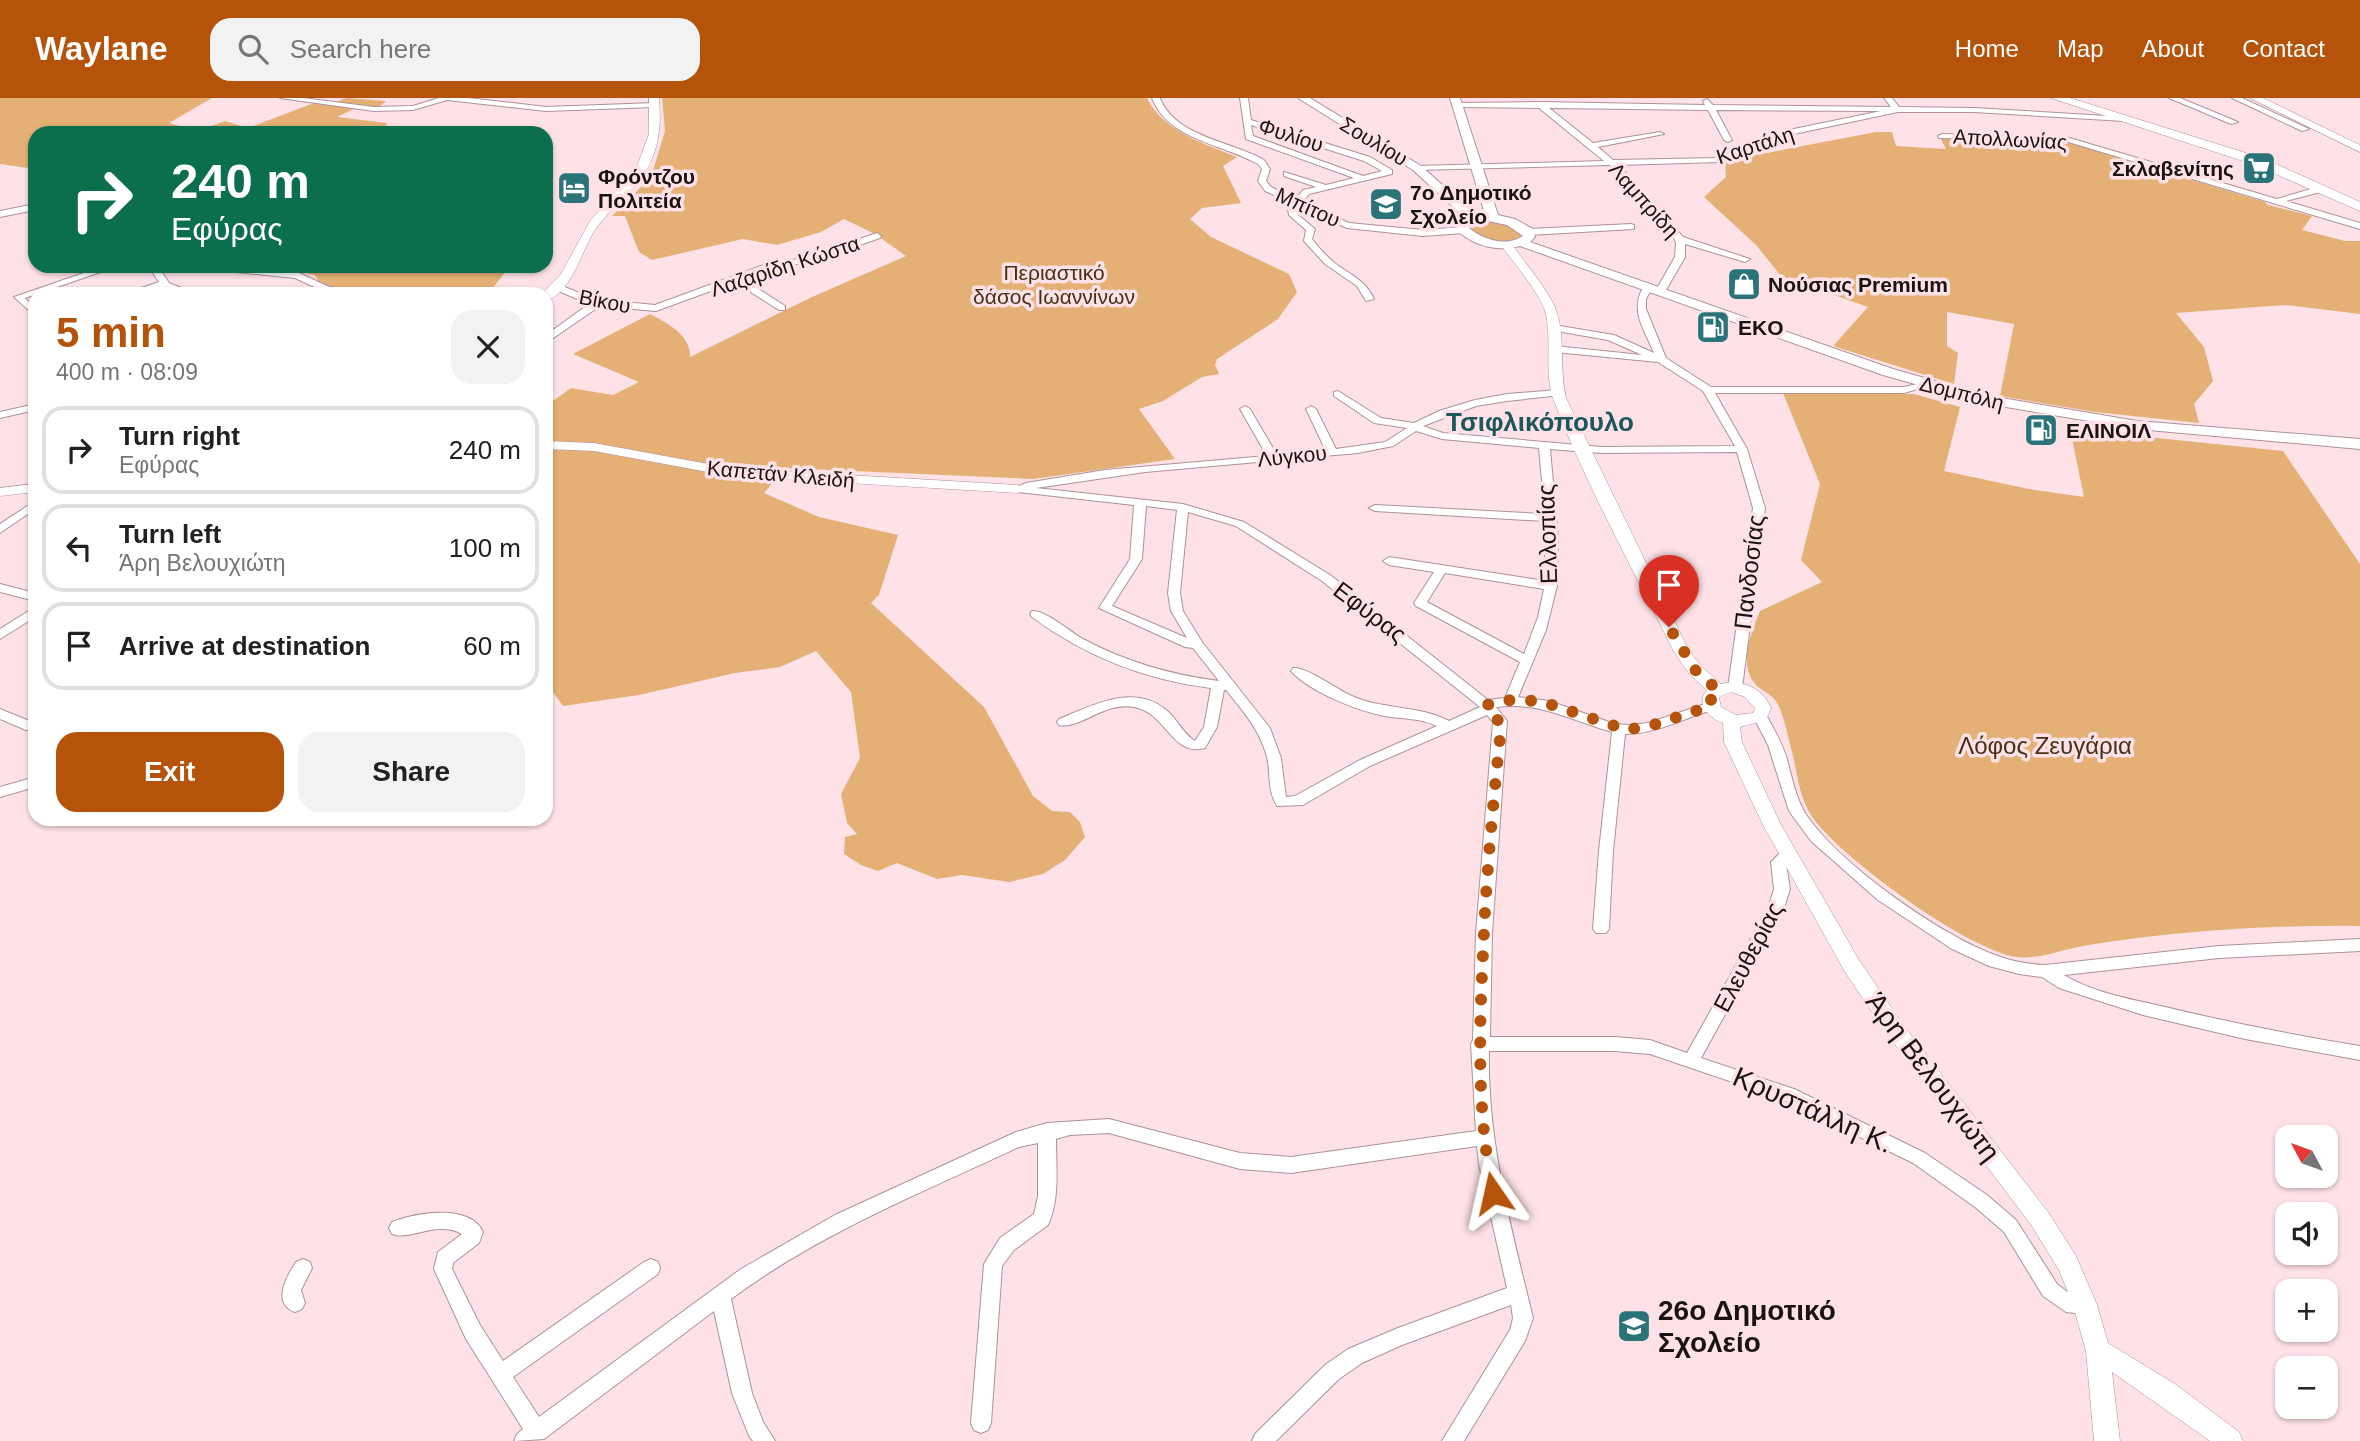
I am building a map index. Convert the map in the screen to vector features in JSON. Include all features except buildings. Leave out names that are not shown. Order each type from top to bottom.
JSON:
[{"type":"main road","name":"Σουλίου","points":[[1303,98],[1417,168],[1472,218]]},
{"type":"main road","points":[[2057,98],[2260,162],[2360,207]]},
{"type":"main road","points":[[2073,98],[2276,162],[2360,200]]},
{"type":"main road","points":[[1456,101],[1492,217],[1472,218],[1464,223],[1464,230],[1478,239],[1506,244],[1527,238]]},
{"type":"main road","name":"Δομπόλη","points":[[1492,217],[1511,222],[1527,238],[1654,289],[1926,384],[2004,404],[2113,422],[2360,444]]},
{"type":"street","points":[[284,98],[382,109],[416,107],[447,98],[546,109],[654,102],[654,135],[638,177],[596,221],[558,288],[553,292]]},
{"type":"street","name":"Μπίτου","points":[[1156,98],[1163,113],[1196,136],[1257,160],[1266,169],[1262,181],[1265,187],[1349,226],[1423,233],[1464,230]]},
{"type":"street","points":[[1244,98],[1249,137],[1362,178]]},
{"type":"street","name":"Λαμπρίδη","points":[[1531,98],[1629,178],[1653,211],[1680,239],[1679,261],[1654,289]]},
{"type":"street","points":[[1588,98],[1595,105]]},
{"type":"street","points":[[1705,98],[1728,140]]},
{"type":"street","points":[[1888,98],[1896,110]]},
{"type":"street","points":[[2173,98],[2234,122]]},
{"type":"street","points":[[2236,98],[2305,129]]},
{"type":"street","points":[[2256,98],[2357,146]]},
{"type":"street","points":[[1456,101],[1540,105],[2034,113],[2124,119]]},
{"type":"street","name":"Καρτάλη","points":[[1417,168],[1725,159],[1787,133],[1896,110]]},
{"type":"street","name":"Φυλίου","points":[[1247,121],[1374,162]]},
{"type":"street","points":[[1592,146],[1660,134]]},
{"type":"street","name":"Απολλωνίας","points":[[1942,136],[2066,139],[2360,226]]},
{"type":"street","points":[[1374,162],[1399,156]]},
{"type":"street","points":[[1369,299],[1363,284],[1332,266],[1308,240],[1311,229],[1292,213],[1295,202],[1303,193],[1389,172],[1374,162]]},
{"type":"street","points":[[1287,174],[1325,187]]},
{"type":"street","points":[[2275,202],[2320,188]]},
{"type":"street","points":[[0,214],[28,208]]},
{"type":"street","points":[[1527,238],[1631,227]]},
{"type":"street","name":"Λαζαρίδη Κώστα","points":[[654,309],[773,265],[807,260],[877,236]]},
{"type":"street","points":[[1680,239],[1745,260]]},
{"type":"street","points":[[1506,244],[1548,304],[1555,328],[1557,393],[1581,448],[1682,652],[1696,671],[1727,689],[1749,692],[1759,699],[1763,708],[1760,716],[1751,721],[1731,720],[1718,714],[1711,706],[1711,695],[1727,689]]},
{"type":"street","points":[[49,287],[92,273]]},
{"type":"street","points":[[158,273],[164,283],[174,287]]},
{"type":"street","points":[[275,273],[297,275],[322,287]]},
{"type":"street","points":[[736,278],[782,308]]},
{"type":"street","points":[[151,287],[164,283]]},
{"type":"street","name":"Βίκου","points":[[558,288],[597,303],[654,309]]},
{"type":"street","points":[[1555,349],[1662,360],[1641,309],[1641,299],[1654,289]]},
{"type":"street","points":[[28,294],[19,297],[28,306]]},
{"type":"street","points":[[553,335],[597,303]]},
{"type":"street","name":"Πανδοσίας","points":[[1555,328],[1609,337],[1662,360],[1701,383],[1708,390],[1742,449],[1759,509],[1727,689]]},
{"type":"street","points":[[1708,390],[1904,390],[1926,384]]},
{"type":"street","name":"Λύγκου","points":[[1018,489],[1132,471],[1388,445],[1433,418],[1486,400],[1557,393]]},
{"type":"street","points":[[1338,394],[1378,421],[1403,423],[1442,436],[1608,451],[1742,449]]},
{"type":"street","points":[[0,415],[28,409]]},
{"type":"street","points":[[1245,409],[1274,458]]},
{"type":"street","points":[[1311,409],[1332,452]]},
{"type":"street","name":"Καπετάν Κλειδή","points":[[553,445],[594,447],[720,471],[1018,489]]},
{"type":"street","name":"Ελλοπίας","points":[[1511,700],[1543,620],[1551,586],[1544,445]]},
{"type":"street","points":[[0,492],[28,489]]},
{"type":"street","name":"Εφύρας","points":[[1018,489],[1182,507],[1229,520],[1276,545],[1379,618],[1488,707]]},
{"type":"street","points":[[1140,503],[1136,559],[1105,608],[1190,644],[1197,644]]},
{"type":"street","points":[[1182,507],[1174,603],[1225,686],[1259,721],[1274,758],[1278,796],[1285,803],[1298,801],[1347,772],[1446,725],[1511,700],[1549,704],[1619,729],[1644,728],[1711,706]]},
{"type":"street","points":[[1375,508],[1549,518]]},
{"type":"street","points":[[0,529],[28,509]]},
{"type":"street","points":[[1389,561],[1551,586]]},
{"type":"street","points":[[1441,570],[1420,603],[1527,661]]},
{"type":"street","points":[[0,588],[28,595]]},
{"type":"street","points":[[1035,614],[1067,636],[1128,664],[1191,682],[1225,686]]},
{"type":"street","points":[[0,635],[28,616]]},
{"type":"street","points":[[1298,671],[1340,697],[1385,711],[1434,719],[1446,725]]},
{"type":"street","points":[[1063,722],[1116,703],[1130,702],[1161,713],[1183,740],[1190,745],[1198,745],[1204,742],[1225,686]]},
{"type":"street","points":[[1452,1441],[1518,1334],[1523,1318],[1483,1138],[1479,1044],[1486,895],[1501,728],[1500,721],[1488,707]]},
{"type":"street","points":[[0,714],[28,725]]},
{"type":"street","points":[[1760,716],[1775,743],[1791,800],[1802,820],[1830,852],[1930,927],[1966,949],[2008,966],[2045,971],[2220,951],[2360,945]]},
{"type":"street","name":"Άρη Βελουχιώτη","points":[[1731,720],[1733,742],[1787,855],[1852,965],[1881,1009],[2053,1238],[2068,1264],[2085,1306],[2098,1351],[2106,1441]]},
{"type":"street","points":[[1601,929],[1619,729]]},
{"type":"street","points":[[0,792],[28,784]]},
{"type":"street","name":"Ελευθερίας","points":[[1692,1059],[1776,908],[1782,889],[1778,862],[1787,855]]},
{"type":"street","points":[[2045,971],[2058,981],[2117,1001],[2242,1031],[2360,1053]]},
{"type":"street","name":"Κρυστάλλη Κ.","points":[[1479,1044],[1650,1047],[1692,1059],[1788,1094],[1919,1158],[2001,1217],[2018,1236],[2042,1280],[2055,1295],[2066,1303],[2085,1306]]},
{"type":"street","points":[[398,1228],[438,1221],[463,1225],[474,1231],[472,1237],[445,1258],[443,1269],[473,1332],[500,1374],[531,1436],[720,1294],[793,1248],[878,1203],[1016,1140],[1048,1131],[1095,1126],[1123,1129],[1240,1161],[1273,1165],[1325,1162],[1483,1138]]},
{"type":"street","points":[[981,1423],[993,1264],[1007,1244],[1042,1219],[1047,1196],[1048,1131]]},
{"type":"street","points":[[295,1303],[291,1291],[303,1268]]},
{"type":"street","points":[[500,1374],[651,1268]]},
{"type":"street","points":[[1262,1441],[1332,1372],[1355,1356],[1398,1336],[1519,1293]]},
{"type":"street","points":[[720,1294],[745,1400],[754,1426],[765,1441]]},
{"type":"street","points":[[2098,1351],[2129,1367],[2172,1396],[2230,1441]]},
{"type":"green space","points":[[0,98],[212,98],[169,123],[180,126],[28,126],[28,168],[0,164]]},
{"type":"green space","points":[[346,98],[386,101],[379,107],[360,106],[337,117],[387,123],[386,126],[253,126],[314,103],[329,105]]},
{"type":"green space","name":"Περιαστικό δάσος Ιωαννίνων","points":[[662,98],[1147,98],[1163,119],[1185,135],[1237,157],[1223,166],[1241,203],[1202,208],[1190,219],[1211,237],[1289,274],[1297,292],[1278,319],[1217,359],[1215,365],[1219,374],[1202,377],[1163,401],[1139,409],[1175,459],[1033,479],[785,468],[764,493],[819,517],[898,535],[879,595],[871,603],[984,707],[1033,796],[1052,811],[1070,812],[1080,822],[1085,837],[1065,860],[1043,874],[1009,882],[962,875],[937,879],[897,863],[878,871],[861,865],[844,854],[845,837],[857,834],[847,823],[841,794],[860,758],[851,692],[816,651],[780,667],[735,673],[639,695],[563,706],[553,692],[553,401],[571,388],[613,395],[639,382],[573,354],[650,314],[682,336],[687,342],[690,357],[812,297],[906,256],[875,234],[844,219],[821,232],[777,245],[743,239],[652,260],[639,252],[625,216],[612,216],[651,177],[665,131]]},
{"type":"green space","points":[[225,121],[241,126],[212,126]]},
{"type":"green space","points":[[1876,132],[1892,132],[1896,146],[1946,149],[1940,137],[2066,142],[2268,205],[2312,216],[2302,230],[2345,241],[2360,241],[2360,314],[2285,305],[2176,313],[2204,347],[2213,381],[2194,404],[2199,423],[2095,412],[2000,396],[2014,324],[1947,312],[1947,346],[1958,353],[1954,384],[1836,347],[1834,345],[1868,307],[1781,276],[1756,245],[1704,197],[1726,177],[1725,161]]},
{"type":"green space","points":[[1486,220],[1517,229],[1522,236],[1504,242],[1472,231],[1473,224]]},
{"type":"green space","points":[[305,273],[504,273],[494,287],[332,287],[320,284],[315,275]]},
{"type":"green space","name":"Λόφος Ζευγάρια","points":[[1783,393],[1914,394],[1960,407],[1944,471],[2029,489],[2084,497],[2070,429],[2283,451],[2360,564],[2360,926],[2193,932],[2017,957],[1996,951],[1939,921],[1850,856],[1808,810],[1779,708],[1773,698],[1757,686],[1748,669],[1748,649],[1760,611],[1822,582],[1801,560],[1820,484]]},
{"type":"place","name":"Σκλαβενίτης","points":[[2259,168]]},
{"type":"place","name":"Φρόντζου Πολιτεία","points":[[574,188]]},
{"type":"place","name":"7ο Δημοτικό Σχολείο","points":[[1386,204]]},
{"type":"place","name":"Νούσιας Premium","points":[[1744,284]]},
{"type":"place","name":"EKO","points":[[1713,327]]},
{"type":"place","name":"ΕΛΙΝΟΙΛ","points":[[2041,430]]},
{"type":"place","name":"26ο Δημοτικό Σχολείο","points":[[1634,1326]]},
{"type":"district","name":"Τσιφλικόπουλο","points":[[1540,422]]},
{"type":"route","points":[[1493,1193],[1483,1138],[1479,1044],[1485,908],[1501,728],[1500,721],[1486,705],[1511,700],[1540,701],[1627,730],[1644,728],[1711,706],[1711,695],[1718,690],[1696,671],[1669,627]]}]
